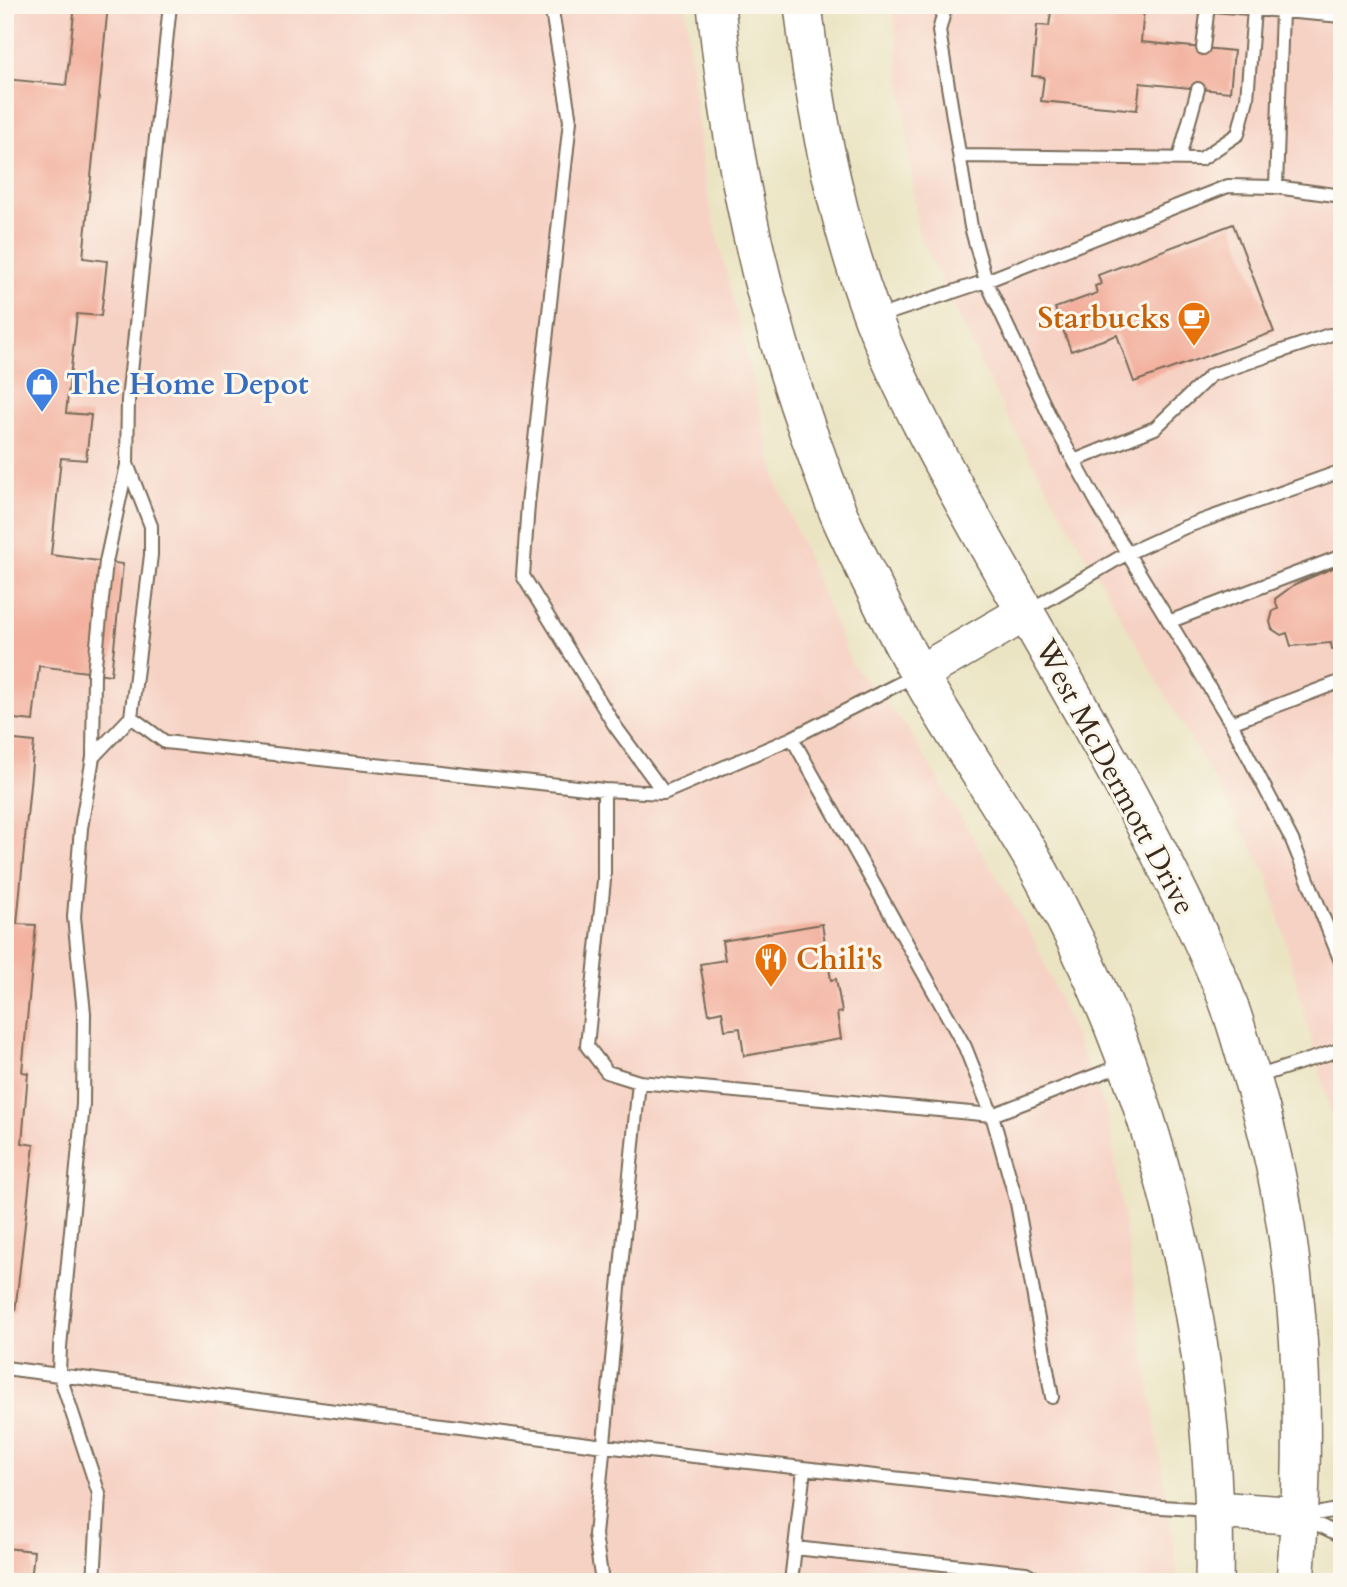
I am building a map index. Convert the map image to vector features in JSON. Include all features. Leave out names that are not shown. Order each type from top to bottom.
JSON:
[{"type":"main road","points":[[716,5],[733,150],[751,238],[791,382],[842,523],[919,674],[1035,864],[1091,974],[1163,1176],[1202,1367],[1215,1510],[1214,1582]]},
{"type":"main road","name":"West McDermott Drive","points":[[803,5],[811,74],[834,194],[873,318],[921,427],[1164,862],[1223,987],[1253,1079],[1277,1169],[1295,1289],[1302,1386],[1301,1516],[1295,1582]]},
{"type":"main road","points":[[919,674],[1026,612]]},
{"type":"main road","points":[[1215,1510],[1301,1516]]},
{"type":"lane","points":[[94,1582],[99,1494],[59,1373],[83,1104],[83,1013],[74,917],[81,828],[93,757],[94,673],[106,562],[127,464],[130,371],[170,5]]},
{"type":"lane","points":[[551,5],[570,121],[528,504],[523,576],[615,726],[664,793]]},
{"type":"lane","points":[[946,5],[939,31],[971,227],[986,281],[1074,461],[1126,554],[1171,621],[1231,723],[1292,840],[1342,964]]},
{"type":"lane","points":[[1203,48],[1208,5]]},
{"type":"lane","points":[[1213,5],[1342,16]]},
{"type":"lane","points":[[960,156],[1201,159],[1238,134],[1247,99],[1254,9]]},
{"type":"lane","points":[[1276,187],[1282,11]]},
{"type":"lane","points":[[1179,158],[1198,89]]},
{"type":"lane","points":[[873,318],[986,281],[1228,186],[1276,187],[1342,197]]},
{"type":"lane","points":[[1074,461],[1155,428],[1211,374],[1329,335]]},
{"type":"lane","points":[[93,757],[131,717],[151,555],[151,526],[127,464]]},
{"type":"lane","points":[[1026,612],[1126,554],[1185,527],[1342,471]]},
{"type":"lane","points":[[1171,621],[1342,556]]},
{"type":"lane","points":[[131,717],[164,742],[604,790],[664,793],[792,738],[919,674]]},
{"type":"lane","points":[[1231,723],[1342,681]]},
{"type":"lane","points":[[792,738],[965,1047],[992,1115],[1017,1203],[1052,1397]]},
{"type":"lane","points":[[604,790],[604,880],[587,1046],[607,1072],[639,1082],[992,1115],[1125,1064]]},
{"type":"lane","points":[[1253,1079],[1342,1049]]},
{"type":"lane","points":[[602,1582],[595,1535],[639,1082]]},
{"type":"lane","points":[[5,1368],[604,1446],[1145,1506],[1215,1510]]},
{"type":"lane","points":[[791,1582],[804,1469]]},
{"type":"lane","points":[[1301,1516],[1342,1509]]},
{"type":"lane","points":[[1301,1516],[1342,1536]]},
{"type":"lane","points":[[795,1548],[1026,1573],[1042,1582]]},
{"type":"shaded area","points":[[5,5],[685,5],[704,180],[778,486],[852,665],[908,729],[1035,941],[1108,1116],[1177,1568],[1176,1582],[5,1582]]},
{"type":"shaded area","points":[[896,5],[1342,5],[1342,1154],[1268,875],[1007,417],[918,232],[893,10]]},
{"type":"building","name":"The Home Depot","points":[[75,5],[108,5],[83,258],[107,261],[101,316],[77,314],[66,413],[91,415],[86,460],[61,458],[51,555],[123,564],[111,675],[39,666],[33,721],[5,718],[5,79],[66,85]]},
{"type":"building","points":[[1052,5],[1144,9],[1141,42],[1234,51],[1230,92],[1140,83],[1137,110],[1041,101],[1044,77],[1032,76],[1037,25],[1049,26]]},
{"type":"building","points":[[1233,224],[1274,332],[1134,382],[1117,335],[1071,351],[1055,308],[1097,293],[1095,286],[1101,284],[1098,275]]},
{"type":"building","points":[[1342,564],[1342,648],[1332,649],[1331,643],[1291,646],[1287,633],[1281,635],[1272,629],[1270,622],[1273,611],[1278,609],[1275,599],[1295,584]]},
{"type":"building","points":[[5,739],[34,742],[17,924],[36,925],[22,1072],[28,1073],[22,1143],[34,1145],[15,1312],[5,1312]]},
{"type":"building","name":"Chili's","points":[[822,924],[831,980],[836,979],[842,1012],[837,1013],[841,1039],[744,1056],[740,1028],[725,1030],[722,1011],[709,1014],[700,964],[725,960],[722,941]]},
{"type":"building","points":[[5,1548],[34,1551],[31,1582],[5,1582]]},
{"type":"place","name":"Starbucks","points":[[1194,348]]},
{"type":"place","name":"The Home Depot","points":[[42,414]]},
{"type":"place","name":"Chili's","points":[[771,989]]}]
